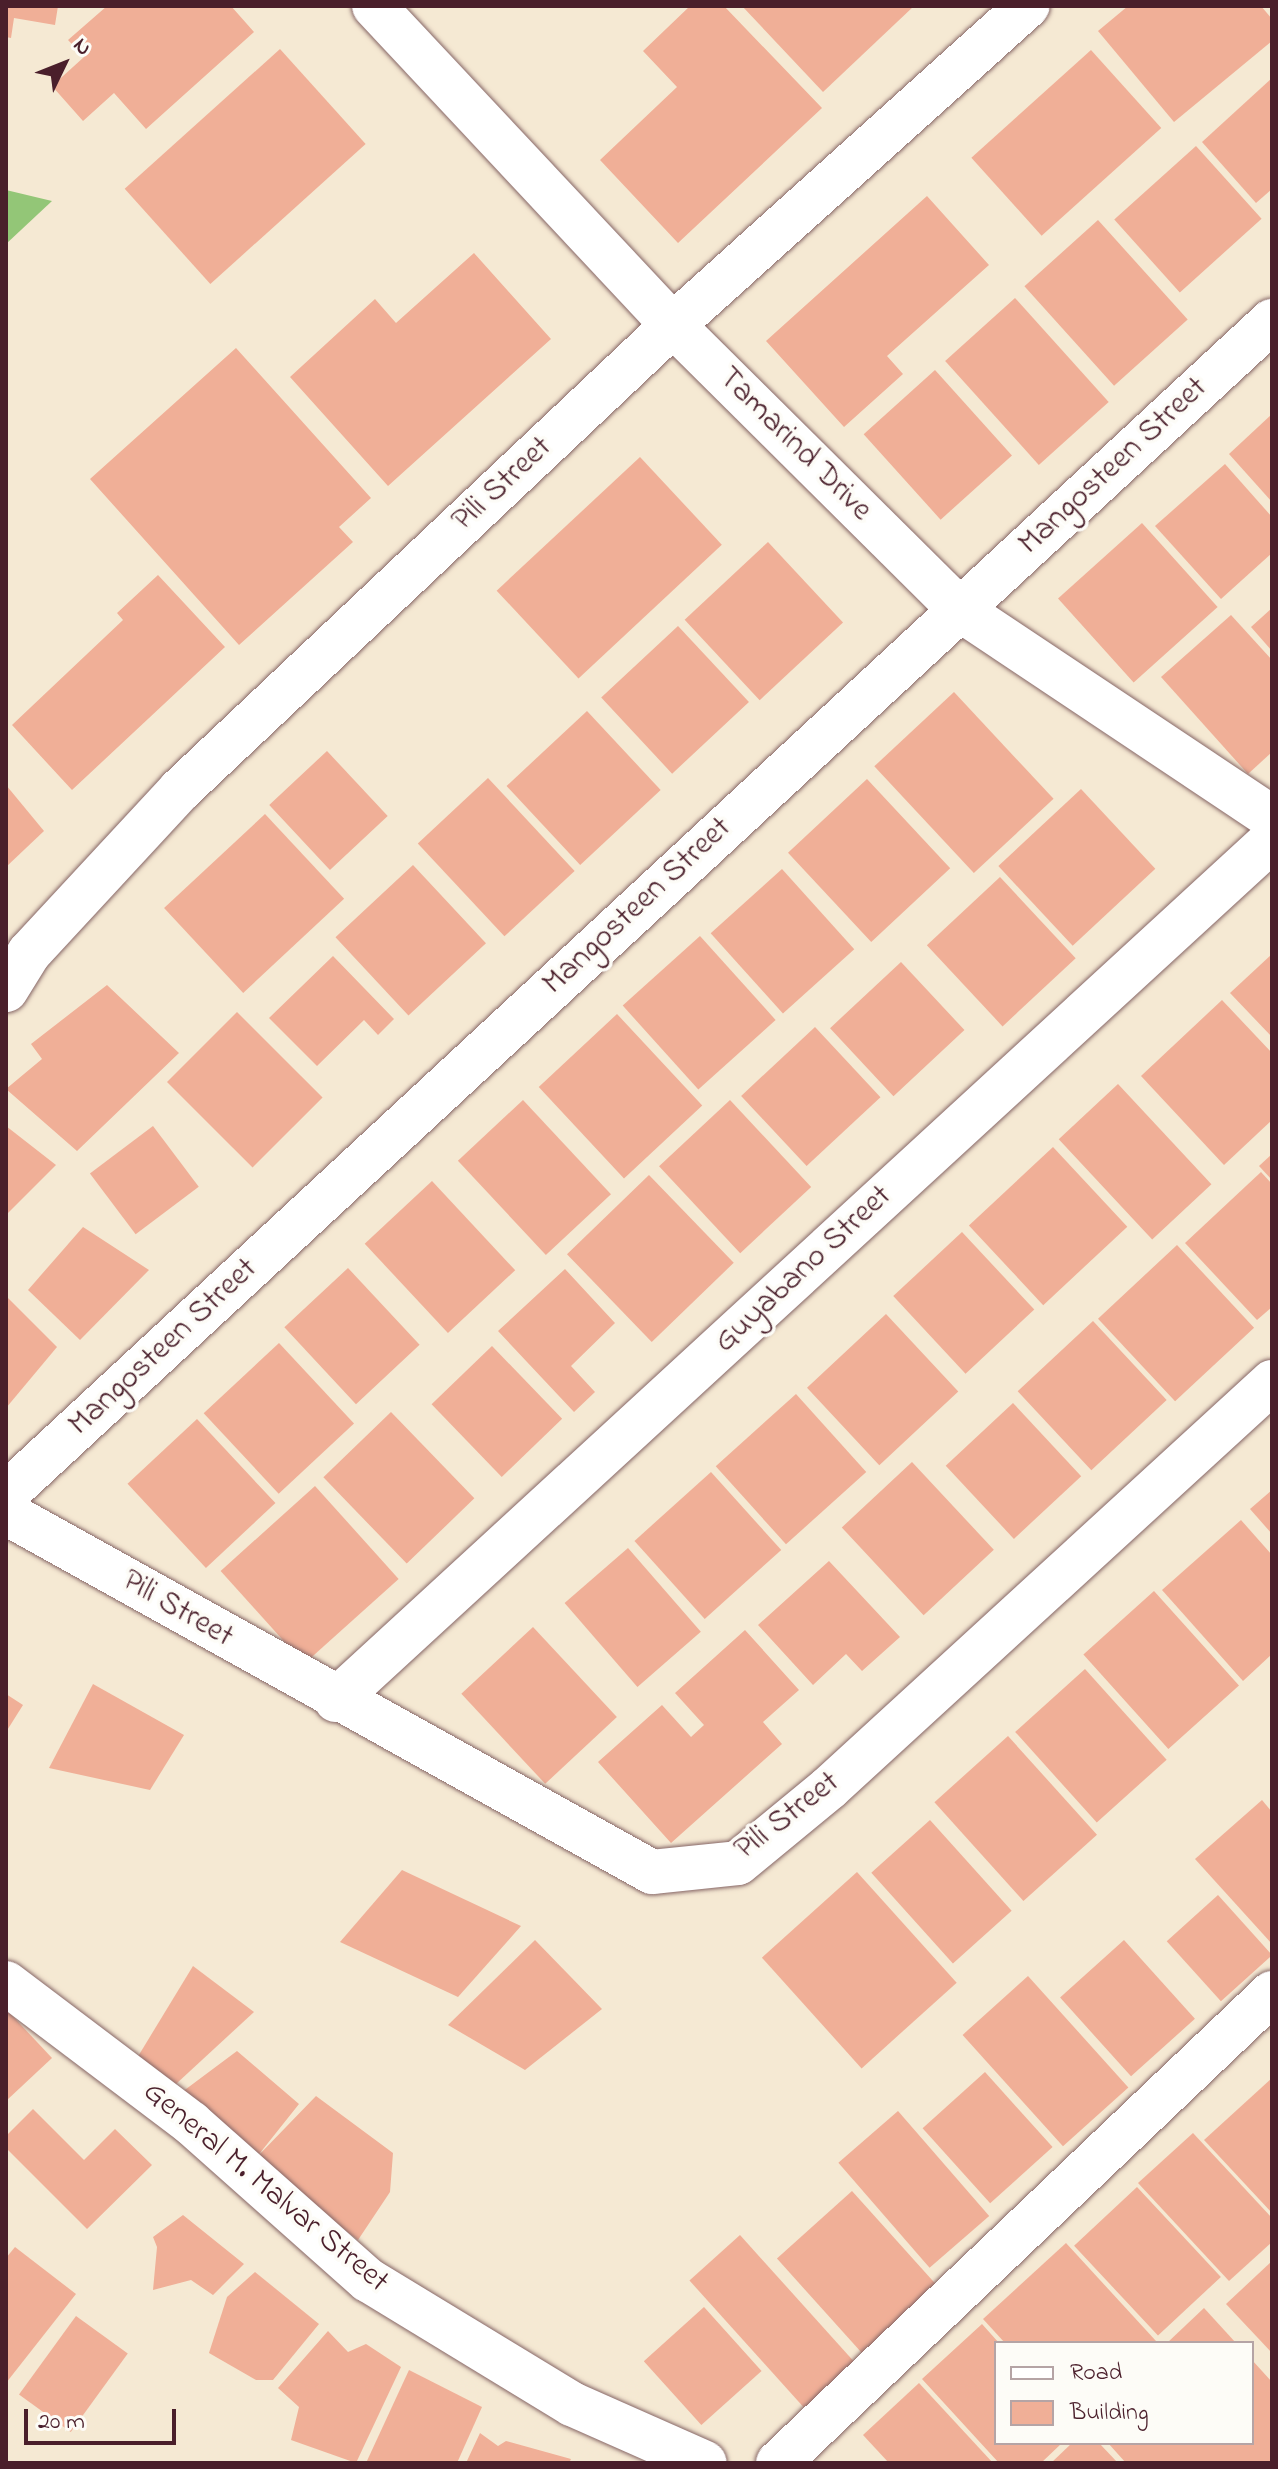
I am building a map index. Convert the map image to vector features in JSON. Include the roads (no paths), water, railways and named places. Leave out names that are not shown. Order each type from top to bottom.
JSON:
[{"type":"street","name":"Tamarind Drive","points":[[374,6],[673,325],[959,609],[1272,818]]},
{"type":"street","name":"Pili Street","points":[[6,990],[29,953],[180,790],[673,325],[1027,6]]},
{"type":"street","name":"Mangosteen Street","points":[[6,1494],[1272,321]]},
{"type":"street","name":"Guyabano Street","points":[[336,1700],[1272,840]]},
{"type":"street","name":"Pili Street","points":[[6,1513],[336,1700],[652,1872],[738,1863],[829,1788],[1272,1382]]},
{"type":"street","name":"General M. Malvar Street","points":[[6,1983],[191,2123],[368,2280],[572,2404],[705,2463]]},
{"type":"street","points":[[778,2463],[1272,1993]]}]
